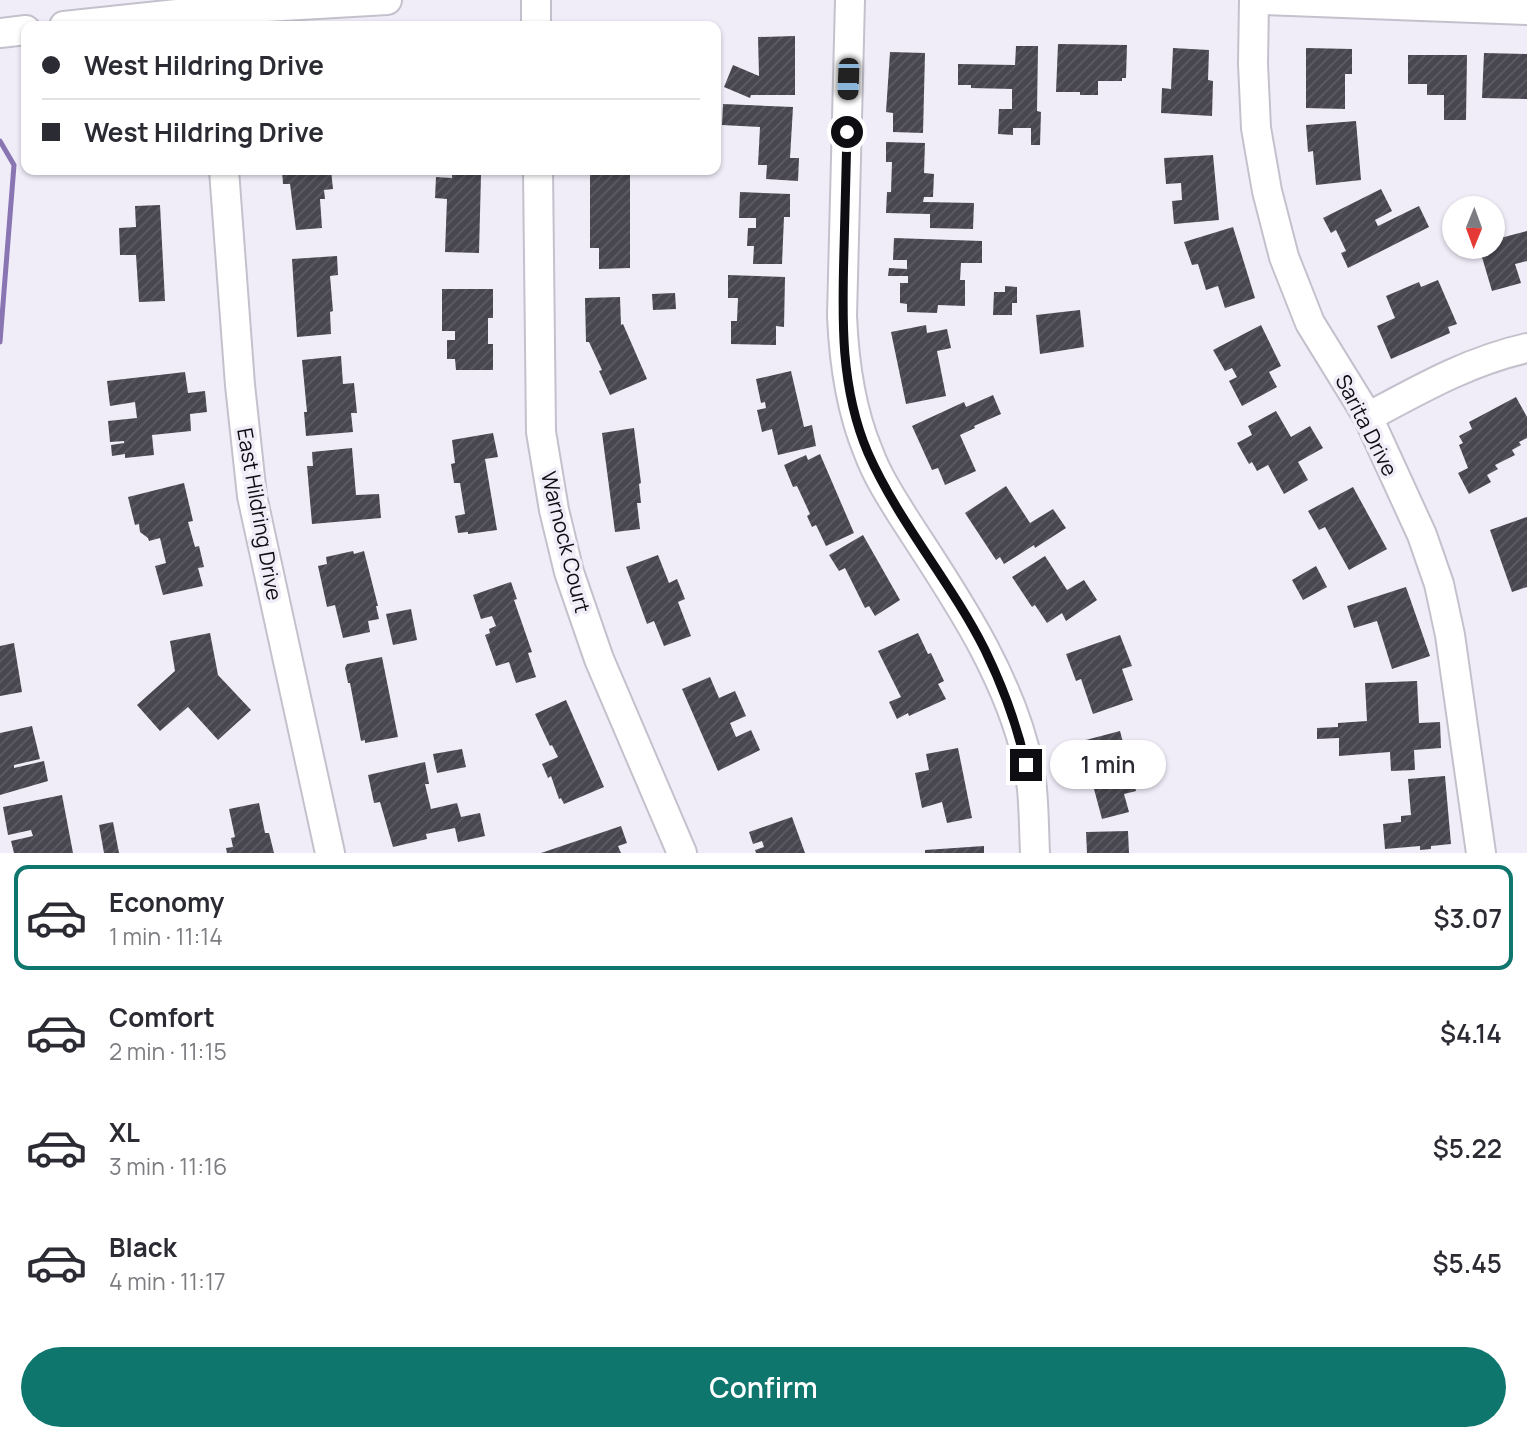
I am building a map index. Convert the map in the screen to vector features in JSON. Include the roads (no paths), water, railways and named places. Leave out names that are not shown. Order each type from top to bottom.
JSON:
[{"type":"street","points":[[118,21],[387,0]]},
{"type":"street","points":[[536,0],[536,21]]},
{"type":"street","points":[[850,0],[842,316],[844,355],[851,397],[868,451],[887,489],[972,628],[1004,691],[1032,787],[1035,853]]},
{"type":"street","name":"Sarita Drive","points":[[1254,0],[1256,128],[1267,191],[1284,257],[1310,323],[1368,417],[1422,535],[1439,584],[1450,635],[1481,853]]},
{"type":"street","points":[[1264,0],[1527,10]]},
{"type":"street","points":[[0,33],[21,31]]},
{"type":"street","name":"East Hildring Drive","points":[[224,175],[240,384],[253,496],[330,853]]},
{"type":"street","name":"Warnock Court","points":[[538,175],[541,432],[554,510],[569,572],[599,659],[682,853]]},
{"type":"street","points":[[1368,417],[1440,377],[1494,355],[1527,348]]},
{"type":"waterway","points":[[0,141],[14,165],[0,342]]}]
